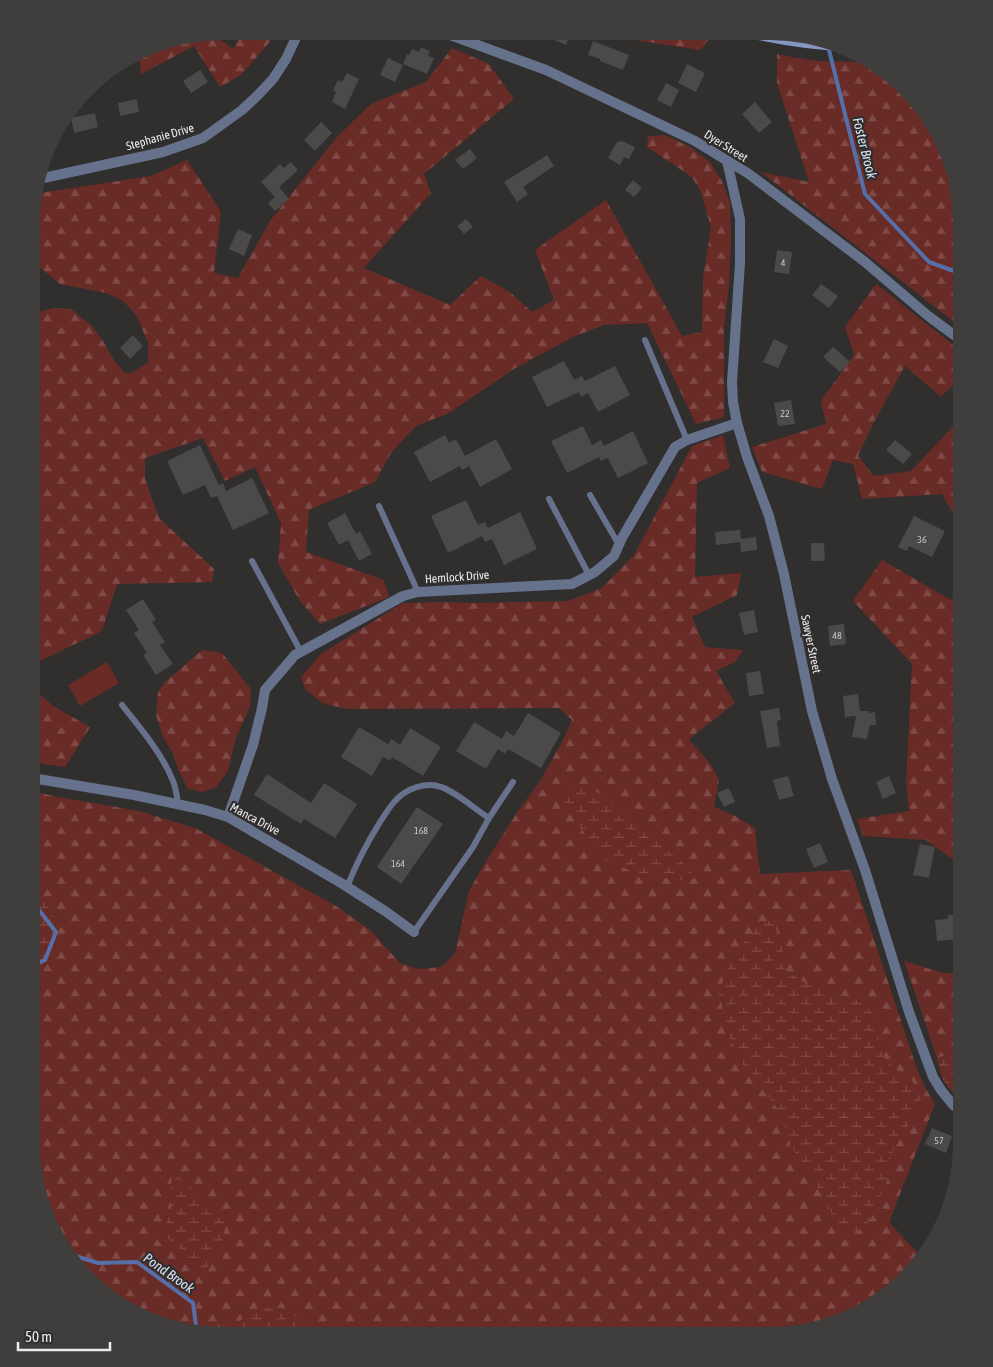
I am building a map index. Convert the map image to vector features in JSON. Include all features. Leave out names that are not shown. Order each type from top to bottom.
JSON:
[{"type":"street","name":"Stephanie Drive","points":[[46,178],[164,152],[204,138],[258,96],[282,66],[296,40]]},
{"type":"street","name":"Dyer Street","points":[[464,40],[546,70],[695,141],[749,174],[865,262],[927,315],[953,334]]},
{"type":"street","name":"Sawyer Street","points":[[728,161],[740,219],[740,263],[732,382],[737,423],[747,457],[769,516],[788,592],[812,711],[832,780],[865,870],[909,1012],[933,1077],[953,1104]]},
{"type":"street","name":"Hemlock Drive","points":[[228,817],[253,745],[265,690],[296,655],[403,596],[418,592],[504,586],[572,584],[589,576],[614,556],[675,447],[687,440],[737,423]]},
{"type":"street","name":"Manca Drive","points":[[40,779],[134,795],[205,810],[228,817],[347,887],[414,932]]},
{"type":"lane","points":[[645,340],[687,440]]},
{"type":"lane","points":[[590,495],[619,545]]},
{"type":"lane","points":[[549,498],[589,576]]},
{"type":"lane","points":[[379,506],[418,592]]},
{"type":"lane","points":[[252,561],[301,652]]},
{"type":"lane","points":[[122,705],[163,761],[174,782],[178,804]]},
{"type":"lane","points":[[414,932],[473,847],[489,818],[513,782]]},
{"type":"lane","points":[[347,887],[358,860],[382,818],[396,800],[408,791],[421,786],[435,785],[442,787],[454,793],[489,818]]},
{"type":"green space","points":[[221,40],[233,49],[238,40],[271,40],[241,75],[220,87],[194,46],[141,74],[140,60],[175,46]]},
{"type":"green space","points":[[635,40],[708,40],[700,50]]},
{"type":"green space","points":[[452,48],[489,64],[514,99],[424,174],[431,193],[364,268],[450,305],[481,276],[510,292],[532,312],[554,300],[535,250],[606,200],[682,336],[702,332],[703,278],[711,228],[701,192],[692,177],[647,147],[648,136],[665,135],[690,147],[710,162],[723,183],[730,202],[729,284],[724,328],[724,417],[696,424],[647,323],[604,325],[573,337],[514,369],[449,413],[416,426],[391,453],[375,482],[309,510],[306,552],[384,580],[389,597],[320,624],[300,601],[278,563],[281,523],[255,467],[225,481],[203,438],[145,458],[145,479],[159,518],[214,569],[212,582],[117,584],[102,631],[40,661],[40,312],[53,308],[71,309],[91,325],[113,359],[125,373],[130,374],[148,362],[148,343],[137,316],[123,301],[106,293],[60,284],[40,268],[40,211],[43,193],[151,176],[187,160],[221,212],[214,273],[238,278],[270,221],[336,138],[371,104],[426,82]]},
{"type":"green space","points":[[777,54],[818,61],[857,62],[891,85],[915,111],[929,131],[947,175],[953,211],[953,321],[761,172],[809,182],[777,83]]},
{"type":"green space","points":[[876,284],[953,345],[953,385],[941,397],[905,366],[874,422],[858,456],[874,476],[911,471],[953,427],[953,513],[942,494],[862,499],[853,464],[833,460],[822,489],[762,472],[752,447],[826,424],[821,401],[854,355],[845,327]]},
{"type":"green space","points":[[723,435],[730,468],[697,483],[695,577],[741,573],[737,595],[692,617],[705,647],[743,650],[735,662],[716,671],[735,703],[689,739],[711,765],[719,780],[714,807],[735,816],[755,828],[760,874],[851,870],[917,1069],[935,1104],[889,1222],[917,1253],[900,1274],[862,1303],[818,1321],[782,1327],[211,1327],[175,1321],[131,1303],[102,1282],[78,1256],[64,1236],[46,1192],[40,1156],[40,972],[45,966],[56,932],[55,920],[40,889],[40,793],[139,811],[195,828],[336,906],[370,930],[400,963],[418,969],[442,967],[455,953],[469,891],[518,811],[540,781],[572,720],[559,708],[346,709],[322,703],[305,689],[301,677],[321,654],[403,603],[568,601],[602,588],[634,555],[692,446]]},
{"type":"green space","points":[[882,560],[951,600],[953,598],[953,859],[926,840],[863,836],[857,819],[909,811],[906,783],[912,664],[853,601]]},
{"type":"green space","points":[[202,650],[222,653],[251,689],[250,706],[236,738],[228,771],[216,787],[203,792],[188,789],[178,769],[173,753],[163,737],[156,715],[158,692],[164,683]]},
{"type":"green space","points":[[107,662],[119,683],[80,706],[68,685]]},
{"type":"green space","points":[[40,694],[53,706],[90,727],[65,767],[40,763]]},
{"type":"green space","points":[[582,785],[601,794],[691,870],[694,878],[687,881],[660,877],[635,872],[605,861],[564,803],[566,791]]},
{"type":"green space","points":[[40,889],[55,920],[56,932],[45,966],[40,972]]},
{"type":"green space","points":[[773,921],[781,942],[786,971],[805,983],[831,993],[857,999],[876,1016],[883,1056],[898,1071],[911,1079],[922,1097],[918,1109],[888,1160],[887,1181],[871,1219],[858,1231],[841,1230],[808,1169],[791,1147],[784,1124],[775,1105],[744,1066],[728,1034],[719,993],[730,960],[760,922]]},
{"type":"green space","points":[[904,961],[943,973],[953,973],[953,1053],[937,1058]]},
{"type":"green space","points":[[953,1053],[953,1092],[944,1081],[937,1058]]},
{"type":"green space","points":[[171,1176],[179,1177],[190,1186],[201,1204],[220,1212],[226,1224],[221,1245],[211,1265],[203,1269],[198,1268],[166,1237],[166,1224],[171,1209]]},
{"type":"green space","points":[[263,1308],[282,1308],[299,1318],[300,1327],[211,1327],[199,1325],[231,1325]]},
{"type":"building","points":[[554,40],[568,40],[566,45]]},
{"type":"building","points":[[593,41],[629,55],[623,70],[588,55]]},
{"type":"building","points":[[421,47],[430,51],[428,56],[434,58],[427,74],[403,64],[407,54],[409,55],[412,49],[419,52]]},
{"type":"building","points":[[388,58],[403,65],[395,82],[380,75]]},
{"type":"building","points":[[687,64],[705,73],[696,92],[678,83]]},
{"type":"building","points":[[200,70],[208,82],[191,93],[183,81]]},
{"type":"building","points":[[347,73],[359,79],[345,109],[332,102],[336,92],[333,90],[338,80],[342,82]]},
{"type":"building","points":[[666,83],[679,90],[671,107],[657,100]]},
{"type":"building","points":[[137,99],[139,112],[120,116],[118,103]]},
{"type":"building","points":[[755,102],[772,122],[759,133],[742,114]]},
{"type":"building","points":[[95,113],[98,127],[74,133],[71,120],[73,117]]},
{"type":"building","points":[[321,122],[332,133],[315,151],[304,140]]},
{"type":"building","points":[[622,141],[635,147],[629,159],[624,157],[620,165],[608,158],[617,142]]},
{"type":"building","points":[[470,149],[477,158],[463,169],[455,160]]},
{"type":"building","points":[[547,155],[554,166],[523,187],[528,194],[517,202],[504,182]]},
{"type":"building","points":[[291,162],[298,170],[279,187],[289,199],[275,211],[268,203],[275,197],[261,182],[280,164],[284,168]]},
{"type":"building","points":[[633,180],[642,188],[634,197],[625,190]]},
{"type":"building","points":[[466,219],[473,227],[464,234],[457,226]]},
{"type":"building","points":[[238,229],[252,235],[244,256],[229,249]]},
{"type":"building","points":[[777,250],[792,252],[789,274],[774,272]]},
{"type":"building","points":[[821,284],[838,296],[829,308],[812,295]]},
{"type":"building","points":[[133,335],[143,346],[130,359],[120,348]]},
{"type":"building","points":[[774,339],[788,346],[778,368],[763,362]]},
{"type":"building","points":[[833,347],[850,362],[840,372],[823,357]]},
{"type":"building","points":[[564,361],[574,380],[582,376],[585,381],[615,366],[630,395],[598,412],[588,393],[581,397],[579,392],[547,407],[532,377]]},
{"type":"building","points":[[791,400],[795,424],[778,426],[774,403]]},
{"type":"building","points":[[583,426],[592,445],[601,440],[604,446],[633,431],[648,463],[618,478],[608,458],[601,461],[599,457],[567,473],[551,441]]},
{"type":"building","points":[[445,435],[449,443],[456,439],[465,456],[496,439],[512,469],[480,487],[469,466],[462,470],[460,466],[430,482],[414,452]]},
{"type":"building","points":[[895,440],[912,454],[903,464],[886,450]]},
{"type":"building","points":[[200,445],[219,485],[223,483],[226,491],[252,478],[269,513],[233,530],[217,496],[211,498],[205,485],[183,495],[167,461]]},
{"type":"building","points":[[466,500],[478,525],[485,522],[488,528],[520,512],[537,549],[504,565],[492,539],[485,542],[482,536],[448,553],[431,516]]},
{"type":"building","points":[[345,513],[356,534],[360,531],[372,554],[359,561],[348,540],[339,545],[327,523]]},
{"type":"building","points":[[914,516],[945,531],[932,557],[909,546],[907,551],[898,547]]},
{"type":"building","points":[[740,530],[741,539],[756,537],[757,550],[741,552],[740,542],[716,545],[715,532]]},
{"type":"building","points":[[811,543],[824,543],[825,561],[811,561]]},
{"type":"building","points":[[143,599],[156,620],[152,622],[165,642],[160,645],[173,664],[156,675],[143,655],[147,653],[134,633],[139,630],[126,610]]},
{"type":"building","points":[[754,610],[758,632],[744,635],[739,613]]},
{"type":"building","points":[[844,624],[846,644],[830,646],[828,626]]},
{"type":"building","points":[[760,671],[764,694],[749,696],[746,673]]},
{"type":"building","points":[[858,694],[860,711],[875,712],[876,725],[870,725],[867,739],[852,737],[856,716],[845,717],[843,696]]},
{"type":"building","points":[[779,708],[781,720],[777,721],[780,746],[767,748],[760,711]]},
{"type":"building","points":[[528,713],[561,733],[541,768],[508,749],[505,754],[498,749],[486,769],[456,751],[474,722],[502,739],[506,731],[514,736]]},
{"type":"building","points":[[359,727],[388,744],[391,739],[400,745],[410,728],[441,747],[423,776],[392,757],[390,761],[383,757],[372,776],[341,757]]},
{"type":"building","points":[[267,774],[311,803],[324,783],[357,804],[335,838],[304,819],[301,824],[254,795]]},
{"type":"building","points":[[788,776],[794,796],[779,800],[773,780]]},
{"type":"building","points":[[889,776],[896,793],[883,799],[876,782]]},
{"type":"building","points":[[729,788],[735,802],[724,807],[717,793]]},
{"type":"building","points":[[417,807],[443,824],[401,884],[377,867]]},
{"type":"building","points":[[820,843],[828,862],[814,868],[806,849]]},
{"type":"building","points":[[920,844],[935,847],[929,878],[913,875]]},
{"type":"building","points":[[948,915],[953,915],[953,939],[937,941],[935,920],[948,919]]},
{"type":"building","points":[[932,1128],[952,1136],[946,1153],[925,1144]]},
{"type":"waterway","name":"Foster Brook","points":[[829,50],[865,194],[929,262],[953,271]]},
{"type":"waterway","name":"Pond Brook","points":[[40,911],[56,932],[45,960],[40,962]]},
{"type":"waterway","name":"Pond Brook","points":[[79,1257],[98,1263],[137,1262],[193,1303],[196,1324]]}]
